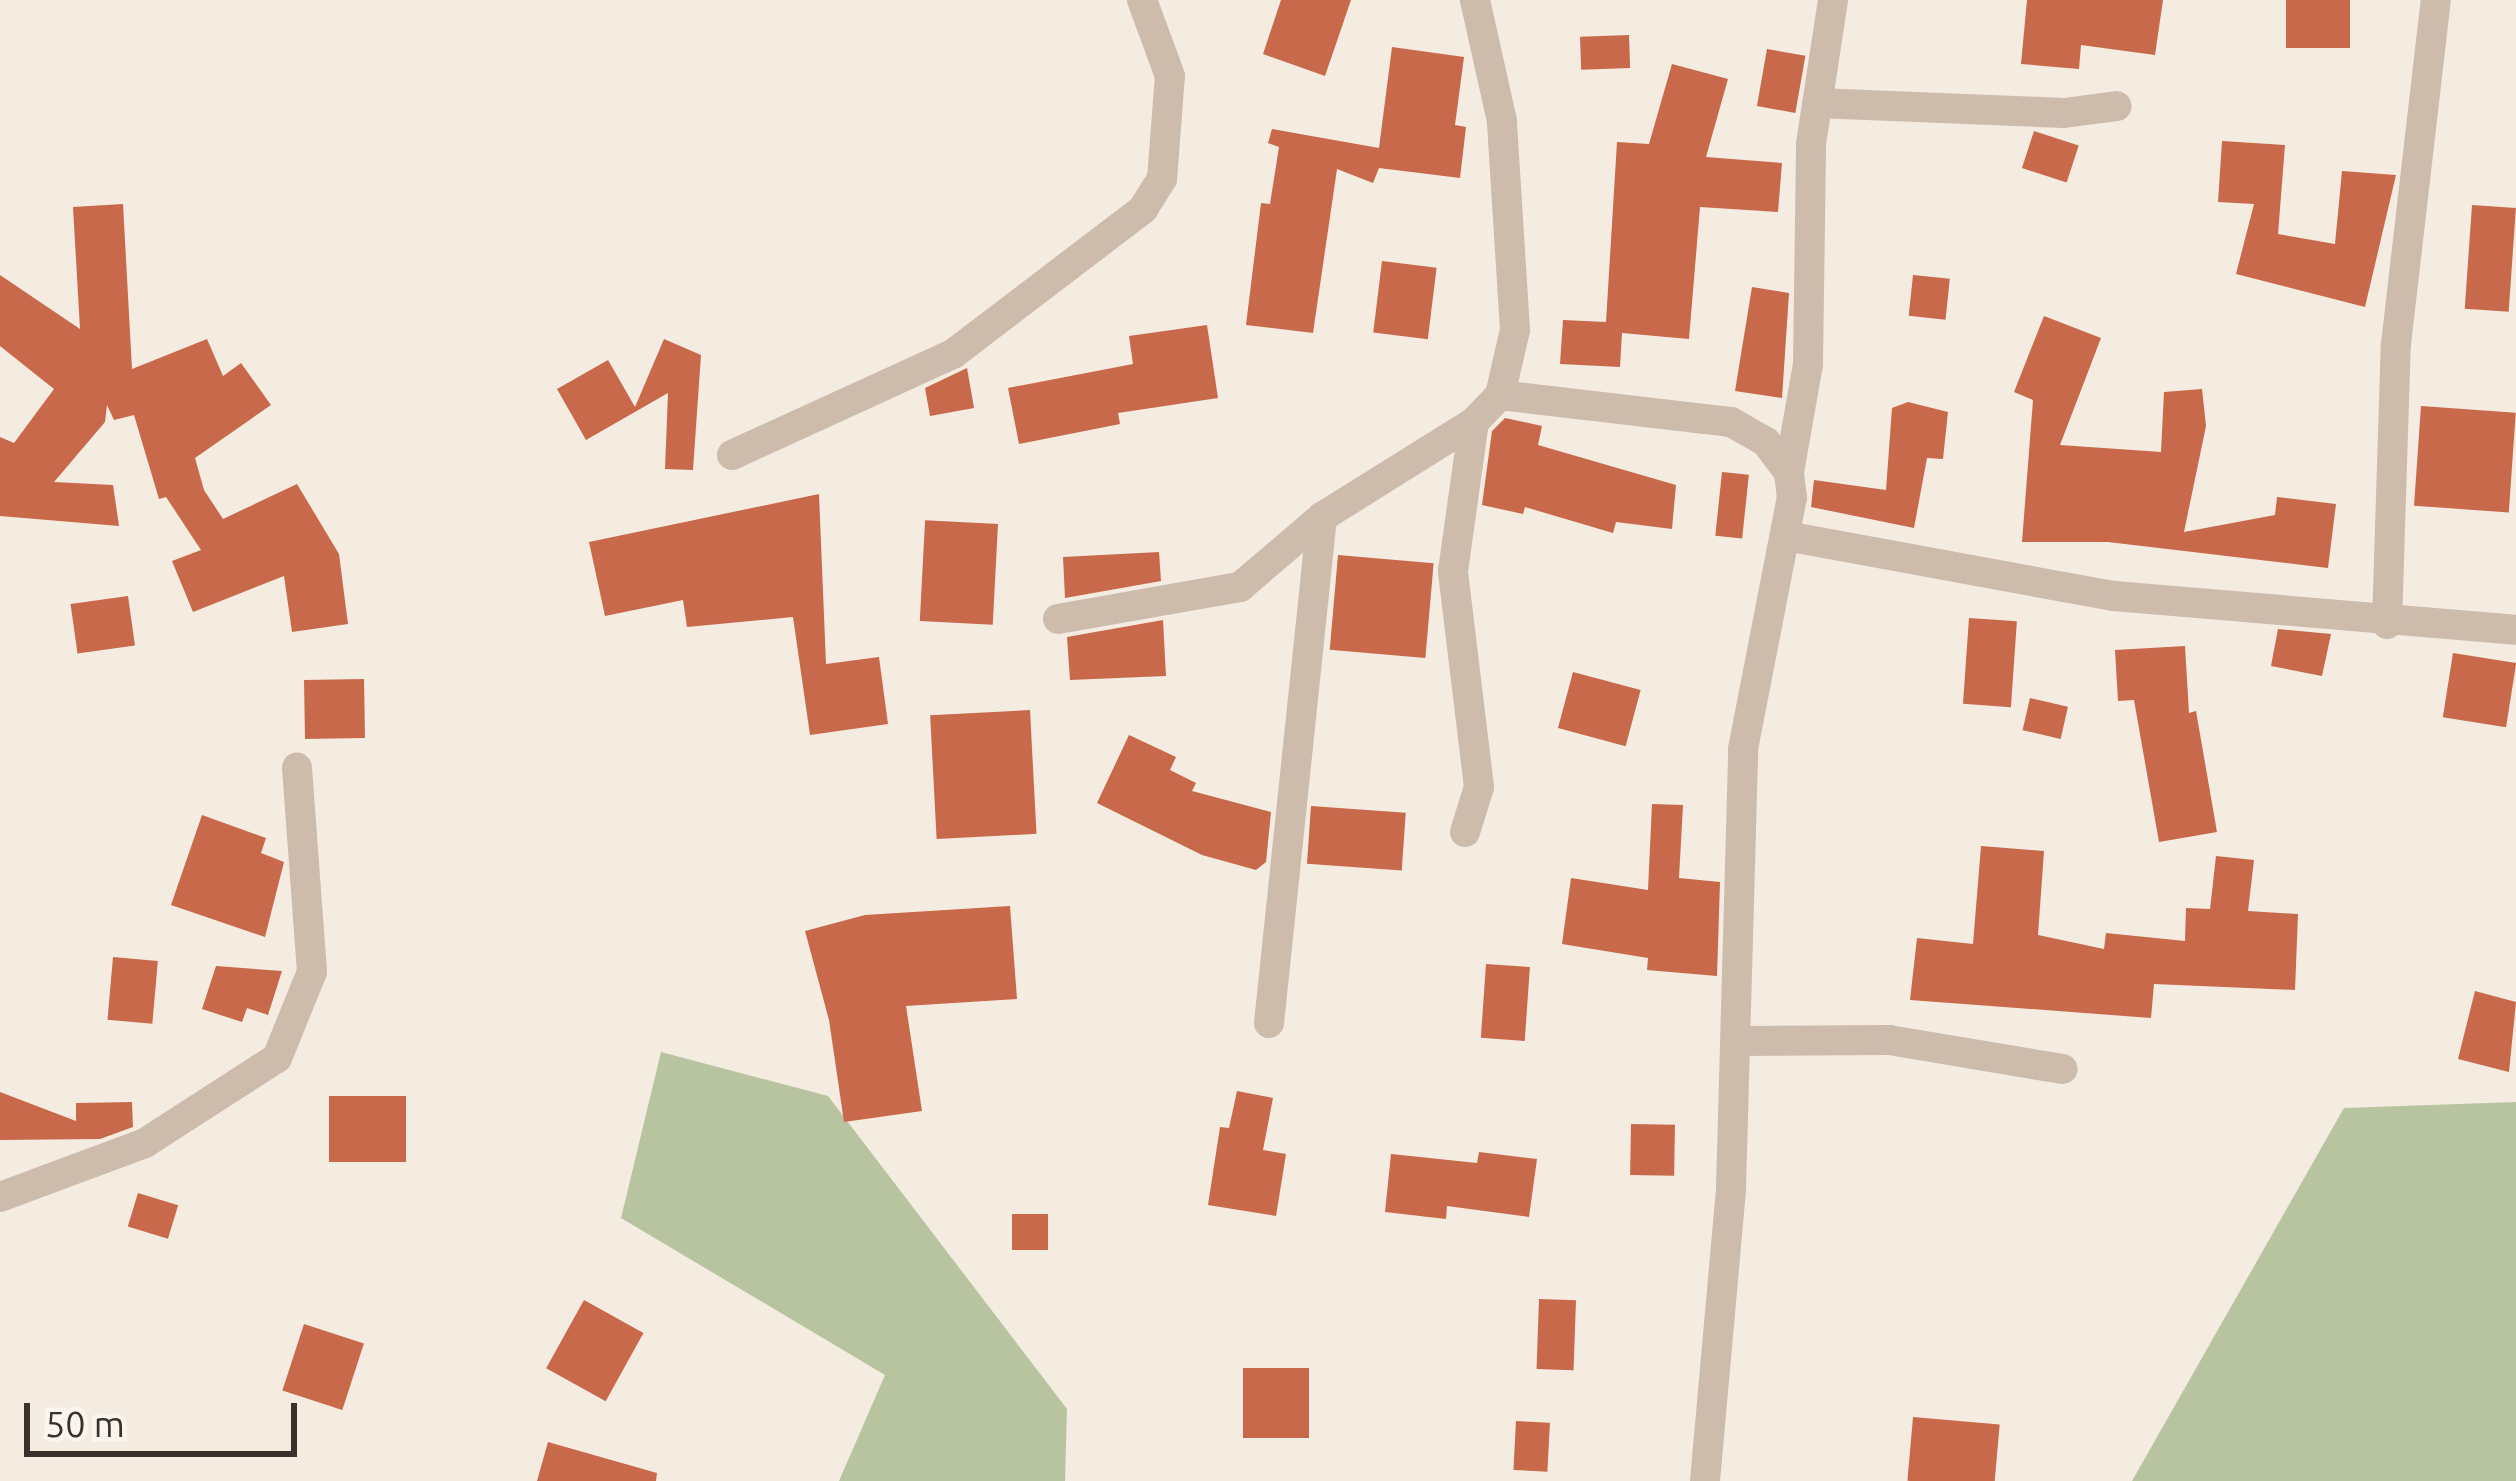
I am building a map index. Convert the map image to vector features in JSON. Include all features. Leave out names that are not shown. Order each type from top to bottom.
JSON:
[{"type":"street","points":[[732,455],[953,354],[1143,208],[1162,179],[1170,76],[1142,0]]},
{"type":"street","points":[[1058,619],[1240,587],[1322,517],[1474,422],[1500,395],[1515,330],[1502,122],[1475,0]]},
{"type":"street","points":[[1705,1481],[1736,1041],[1743,749],[1786,536],[1789,472],[1808,364],[1817,103],[1833,0]]},
{"type":"street","points":[[2387,624],[2396,344],[2436,0]]},
{"type":"street","points":[[1817,103],[2064,113],[2117,106]]},
{"type":"street","points":[[1500,395],[1731,422],[1766,442],[1789,472]]},
{"type":"street","points":[[1465,832],[1479,787],[1454,571],[1474,422]]},
{"type":"street","points":[[1269,1023],[1322,517]]},
{"type":"street","points":[[1786,536],[2114,596],[2387,624],[2516,630]]},
{"type":"street","points":[[0,1197],[145,1143],[277,1058],[312,972],[297,768]]},
{"type":"street","points":[[1736,1041],[1888,1040],[2062,1069]]},
{"type":"green space","points":[[661,1052],[828,1096],[1067,1409],[1065,1481],[839,1481],[885,1375],[621,1218]]},
{"type":"green space","points":[[2516,1102],[2516,1481],[2132,1481],[2344,1108]]},
{"type":"building","points":[[1281,0],[1351,0],[1325,76],[1263,54]]},
{"type":"building","points":[[2027,0],[2163,0],[2155,55],[2081,45],[2079,69],[2021,64]]},
{"type":"building","points":[[2286,0],[2350,0],[2350,48],[2286,48]]},
{"type":"building","points":[[1629,35],[1630,68],[1581,70],[1580,37]]},
{"type":"building","points":[[1392,47],[1464,57],[1455,125],[1466,127],[1460,178],[1379,168],[1373,183],[1337,169],[1313,333],[1246,325],[1261,203],[1270,204],[1279,147],[1268,143],[1272,129],[1379,148]]},
{"type":"building","points":[[1767,49],[1805,56],[1795,113],[1757,106]]},
{"type":"building","points":[[1672,64],[1728,79],[1706,157],[1782,163],[1778,212],[1700,207],[1689,339],[1622,333],[1620,367],[1560,364],[1563,320],[1606,322],[1617,142],[1649,144]]},
{"type":"building","points":[[2034,131],[2079,146],[2067,183],[2022,168]]},
{"type":"building","points":[[2222,141],[2285,145],[2278,234],[2335,244],[2342,171],[2396,175],[2365,307],[2236,274],[2254,204],[2218,202]]},
{"type":"building","points":[[123,204],[132,369],[207,339],[223,376],[241,363],[271,405],[195,458],[204,490],[223,519],[297,484],[339,554],[348,624],[292,632],[284,576],[193,612],[172,561],[201,550],[166,497],[159,499],[134,415],[114,420],[107,405],[105,422],[54,482],[113,485],[119,526],[0,516],[0,437],[14,443],[54,389],[0,346],[0,275],[80,329],[73,207]]},
{"type":"building","points":[[2472,205],[2516,208],[2509,312],[2465,309]]},
{"type":"building","points":[[1382,261],[1437,268],[1428,339],[1373,332]]},
{"type":"building","points":[[1913,275],[1950,279],[1946,320],[1909,316]]},
{"type":"building","points":[[1752,287],[1789,293],[1782,398],[1735,391]]},
{"type":"building","points":[[2044,316],[2101,338],[2060,445],[2161,452],[2164,392],[2202,389],[2206,426],[2184,532],[2275,515],[2277,497],[2336,504],[2328,568],[2108,542],[2022,542],[2033,400],[2014,392]]},
{"type":"building","points":[[1207,325],[1218,398],[1118,413],[1120,424],[1019,444],[1008,388],[1133,364],[1129,336]]},
{"type":"building","points":[[664,339],[701,355],[693,470],[665,469],[668,393],[586,440],[557,389],[608,360],[635,407]]},
{"type":"building","points":[[967,368],[974,408],[930,416],[925,388]]},
{"type":"building","points":[[1908,402],[1948,412],[1943,459],[1927,458],[1914,528],[1811,507],[1814,480],[1886,490],[1892,408]]},
{"type":"building","points":[[2421,406],[2516,413],[2509,512],[2414,506]]},
{"type":"building","points":[[1505,418],[1542,426],[1538,445],[1676,485],[1672,529],[1616,522],[1613,533],[1525,507],[1523,514],[1482,505],[1492,431]]},
{"type":"building","points":[[1722,472],[1749,475],[1742,538],[1715,536]]},
{"type":"building","points":[[819,494],[826,664],[879,657],[888,724],[810,735],[793,617],[687,627],[683,600],[605,616],[589,542]]},
{"type":"building","points":[[925,520],[998,524],[993,625],[920,621]]},
{"type":"building","points":[[1159,552],[1161,581],[1065,598],[1063,557]]},
{"type":"building","points":[[1338,555],[1434,563],[1425,658],[1330,650]]},
{"type":"building","points":[[128,596],[135,646],[78,654],[71,604]]},
{"type":"building","points":[[1969,618],[2017,621],[2011,707],[1963,704]]},
{"type":"building","points":[[1163,620],[1166,676],[1070,680],[1067,637]]},
{"type":"building","points":[[2278,629],[2331,634],[2322,676],[2271,666]]},
{"type":"building","points":[[2185,646],[2189,713],[2196,711],[2217,832],[2159,842],[2134,700],[2118,701],[2115,650]]},
{"type":"building","points":[[2453,653],[2516,663],[2506,727],[2443,717]]},
{"type":"building","points":[[1573,672],[1641,690],[1626,746],[1558,728]]},
{"type":"building","points":[[364,679],[365,738],[305,739],[304,680]]},
{"type":"building","points":[[2030,698],[2068,707],[2061,739],[2023,730]]},
{"type":"building","points":[[1030,710],[1036,834],[937,839],[930,715]]},
{"type":"building","points":[[1129,735],[1176,757],[1170,770],[1196,783],[1192,791],[1271,812],[1266,862],[1256,870],[1202,855],[1097,803]]},
{"type":"building","points":[[1652,804],[1683,805],[1679,878],[1720,882],[1717,976],[1647,970],[1648,958],[1562,944],[1571,878],[1648,890]]},
{"type":"building","points":[[1311,806],[1406,813],[1402,870],[1307,864]]},
{"type":"building","points":[[202,815],[266,838],[261,853],[284,862],[265,937],[171,905]]},
{"type":"building","points":[[1981,846],[2044,851],[2038,935],[2104,949],[2106,933],[2185,941],[2186,908],[2210,909],[2216,856],[2254,860],[2248,911],[2298,914],[2295,990],[2154,984],[2151,1018],[1910,1000],[1917,938],[1973,944]]},
{"type":"building","points":[[1010,906],[1017,999],[906,1006],[922,1111],[844,1122],[829,1020],[805,931],[865,915]]},
{"type":"building","points":[[113,957],[158,961],[152,1024],[108,1020]]},
{"type":"building","points":[[1486,964],[1530,967],[1525,1041],[1481,1038]]},
{"type":"building","points":[[216,966],[282,971],[268,1015],[247,1008],[242,1022],[202,1009]]},
{"type":"building","points":[[2475,991],[2516,1002],[2509,1072],[2458,1059]]},
{"type":"building","points":[[1237,1091],[1273,1098],[1263,1150],[1286,1154],[1276,1216],[1208,1205],[1220,1127],[1229,1128]]},
{"type":"building","points":[[0,1092],[76,1121],[76,1103],[132,1102],[133,1127],[100,1139],[0,1140]]},
{"type":"building","points":[[329,1096],[406,1096],[406,1162],[329,1162]]},
{"type":"building","points":[[1631,1124],[1675,1125],[1674,1176],[1630,1175]]},
{"type":"building","points":[[1479,1152],[1537,1159],[1529,1217],[1447,1206],[1446,1219],[1385,1212],[1391,1154],[1477,1163]]},
{"type":"building","points":[[138,1193],[178,1205],[168,1239],[128,1226]]},
{"type":"building","points":[[1012,1214],[1048,1214],[1048,1250],[1012,1250]]},
{"type":"building","points":[[1539,1299],[1576,1300],[1574,1370],[1537,1369]]},
{"type":"building","points":[[584,1300],[643,1333],[606,1401],[546,1368]]},
{"type":"building","points":[[304,1324],[364,1343],[342,1410],[282,1391]]},
{"type":"building","points":[[1243,1368],[1309,1368],[1309,1438],[1243,1438]]},
{"type":"building","points":[[1913,1417],[2000,1425],[1995,1481],[1907,1481]]},
{"type":"building","points":[[1516,1421],[1550,1423],[1547,1472],[1513,1470]]},
{"type":"building","points":[[548,1442],[657,1473],[656,1481],[537,1481]]}]
